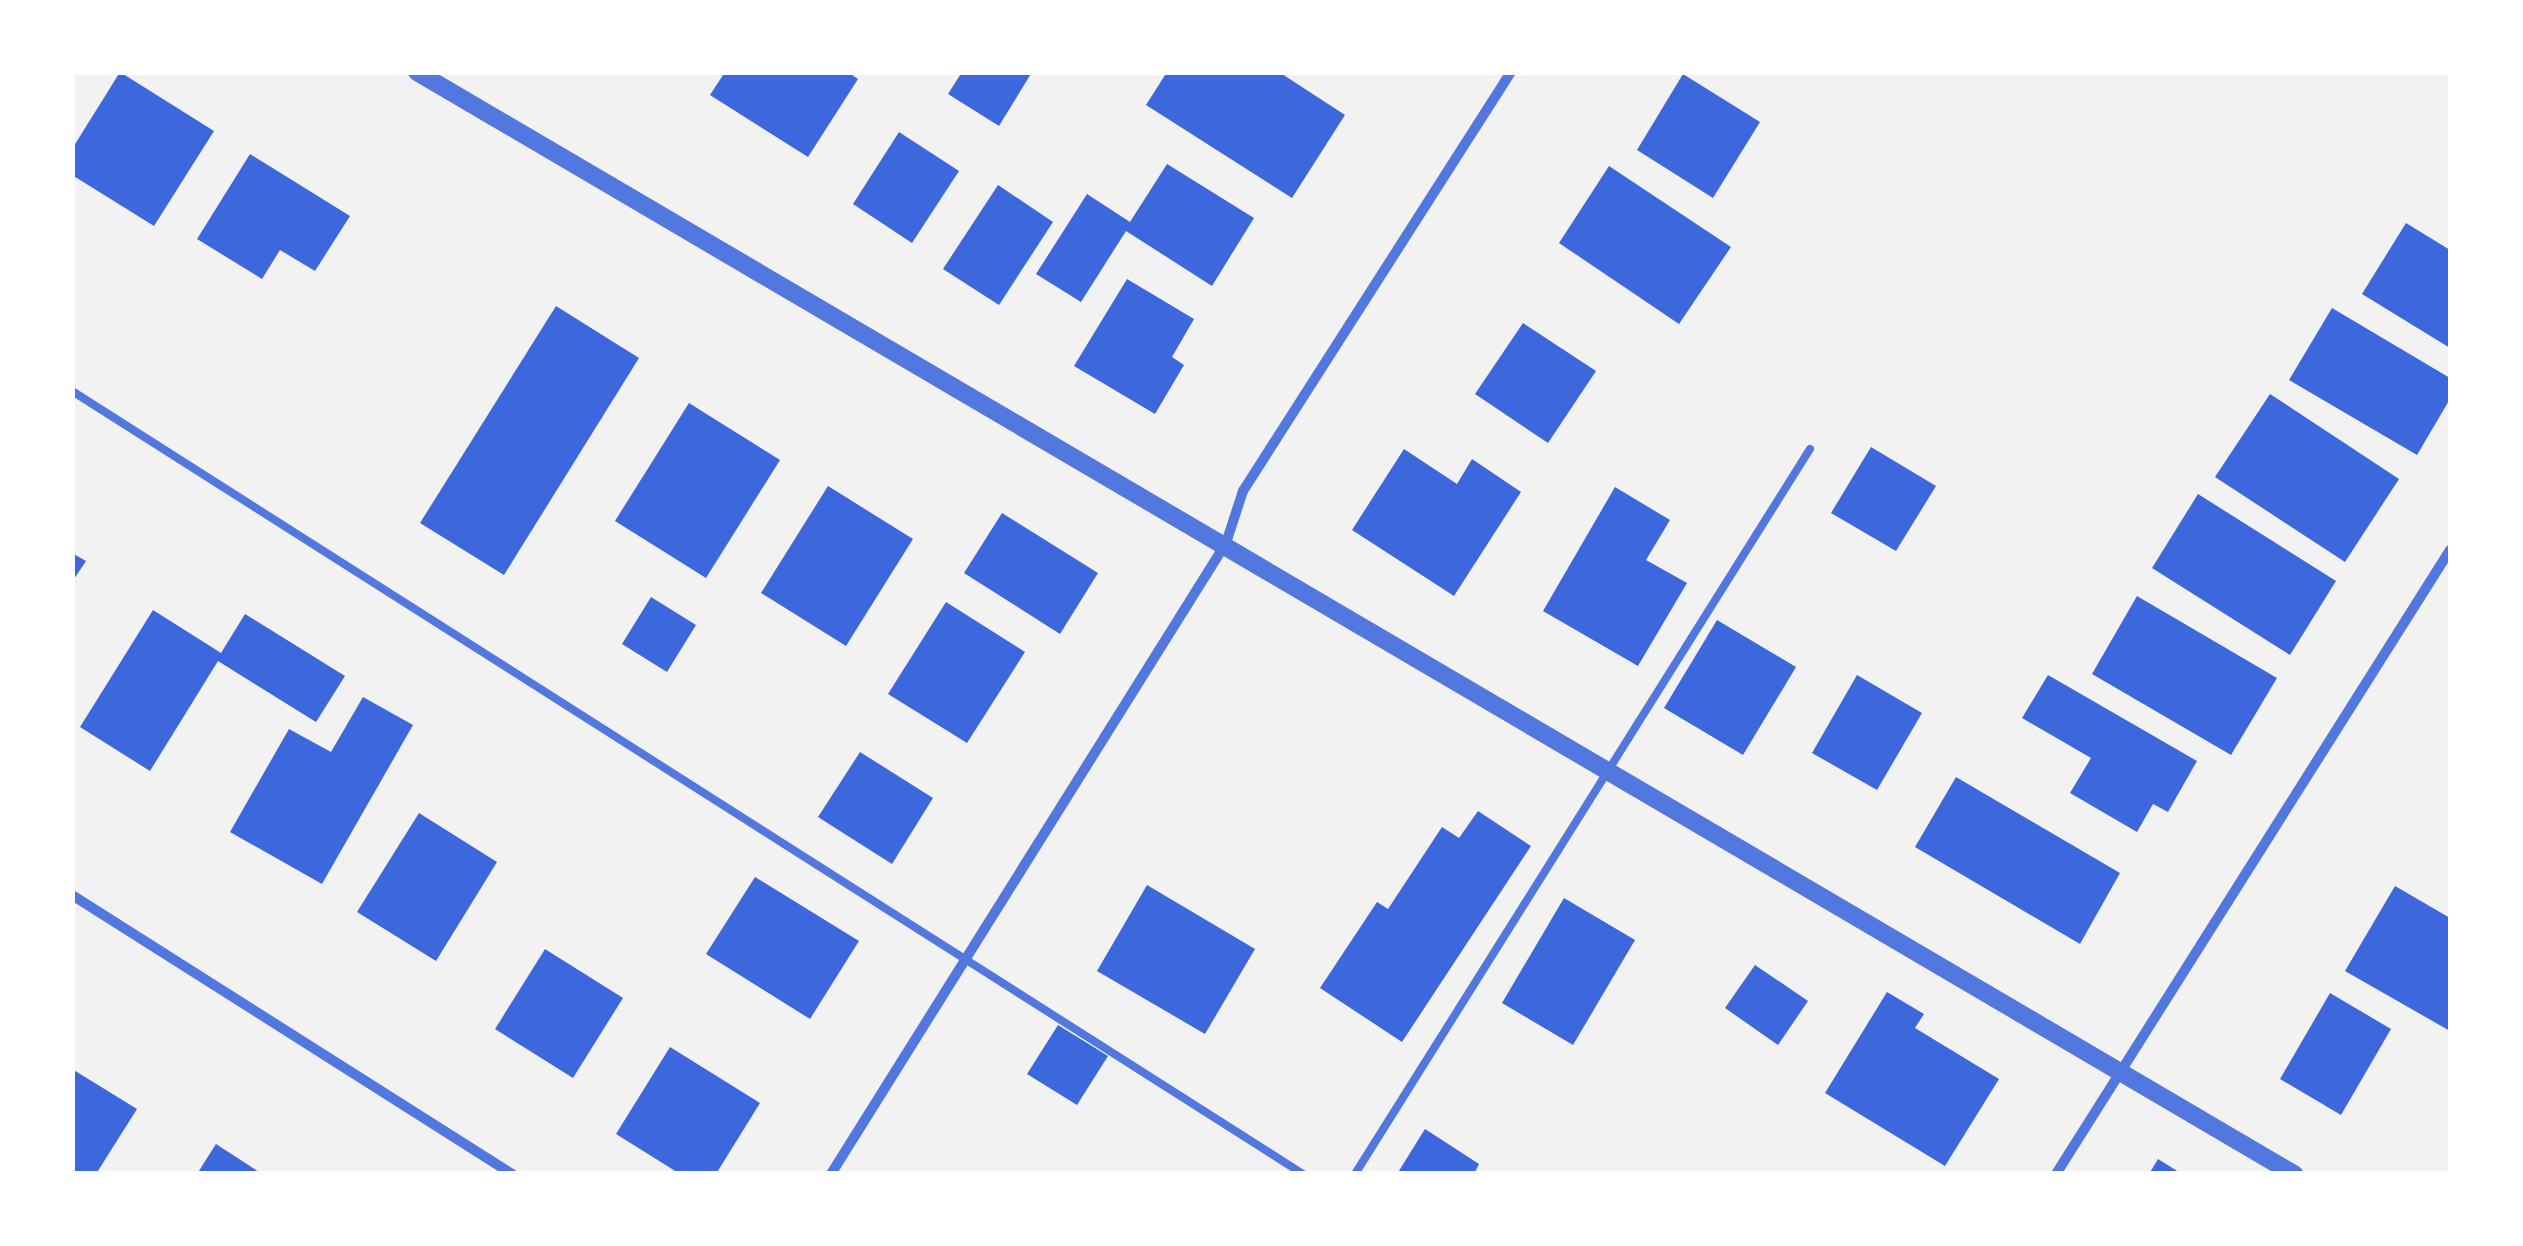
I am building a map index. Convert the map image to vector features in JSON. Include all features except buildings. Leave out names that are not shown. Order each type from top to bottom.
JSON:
[{"type":"street","points":[[417,72],[1226,543],[2294,1174]]},
{"type":"street","points":[[831,1174],[1226,543],[1243,491],[1511,72]]},
{"type":"street","points":[[2056,1174],[2450,550]]},
{"type":"street","points":[[72,894],[512,1174]]},
{"type":"lane","points":[[72,390],[1302,1174]]},
{"type":"lane","points":[[1355,1174],[1810,449]]}]
